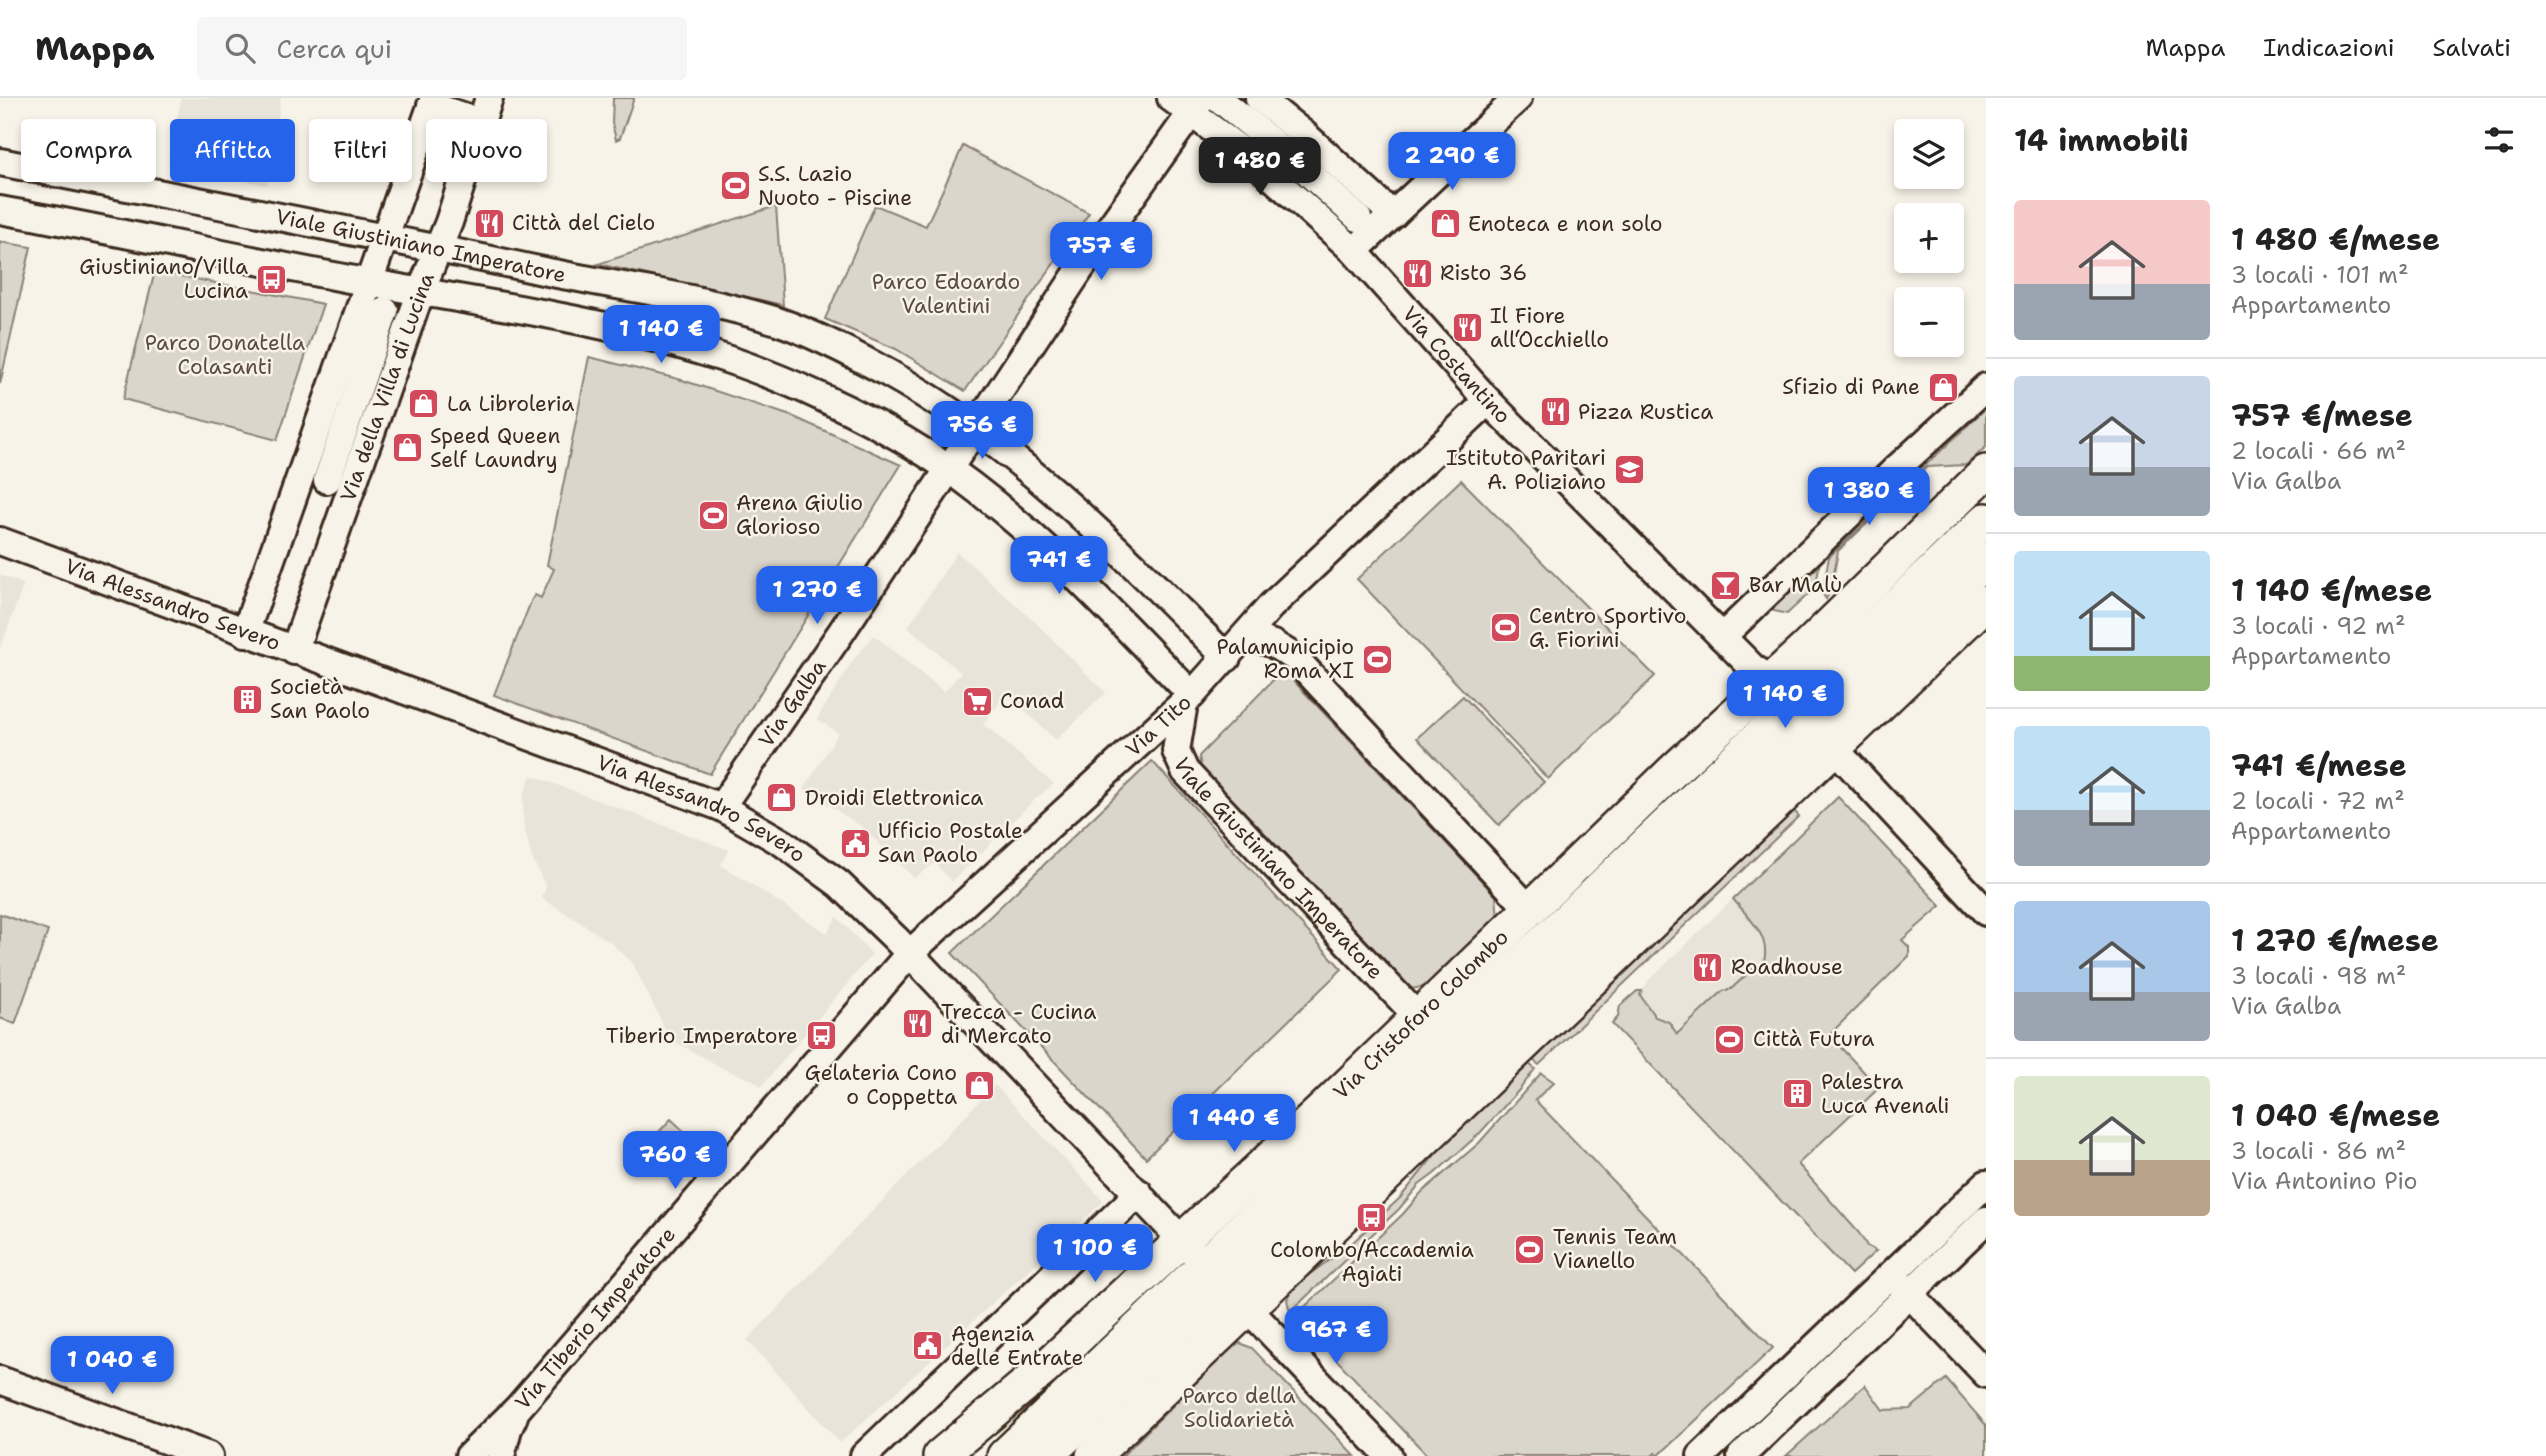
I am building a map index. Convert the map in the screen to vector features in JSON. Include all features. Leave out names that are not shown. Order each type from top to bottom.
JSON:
[{"type":"main road","name":"Via Cristoforo Colombo","points":[[1093,1456],[1808,775],[1803,714],[1981,483]]},
{"type":"main road","name":"Via Cristoforo Colombo","points":[[1046,1456],[1215,1275],[1803,714],[1986,520]]},
{"type":"main road","name":"Via Cristoforo Colombo","points":[[1803,714],[1916,626],[1986,560]]},
{"type":"main road","name":"Via Cristoforo Colombo","points":[[940,1456],[1045,1368],[1323,1109],[1580,861],[1803,714],[1982,607]]},
{"type":"main road","points":[[1916,626],[1982,607]]},
{"type":"main road","points":[[1552,953],[1580,861]]},
{"type":"main road","points":[[1552,953],[1643,931]]},
{"type":"main road","points":[[1323,1109],[1400,1098],[1377,1185]]},
{"type":"main road","name":"Via Cristoforo Colombo","points":[[1005,1454],[1215,1275]]},
{"type":"main road","points":[[1005,1454],[1028,1411],[1045,1368]]},
{"type":"street","points":[[1218,98],[1292,158],[1358,218]]},
{"type":"street","points":[[1259,98],[1305,135],[1393,215]]},
{"type":"street","points":[[1354,251],[1518,98]]},
{"type":"street","name":"Via della Villa di Lucina","points":[[245,633],[432,102],[485,110],[449,222],[421,291],[293,651]]},
{"type":"street","name":"Via Costantino","points":[[1188,103],[1354,251],[1488,401],[1753,668],[1803,714],[1986,912]]},
{"type":"street","name":"Via Galba","points":[[721,807],[949,470],[1188,103]]},
{"type":"street","name":"Viale Giustiniano Imperatore","points":[[0,162],[438,247],[582,279],[710,303],[780,322],[887,372],[975,428],[1059,495],[1227,658]]},
{"type":"street","name":"Viale Giustiniano Imperatore","points":[[0,210],[587,324],[678,345],[720,357],[794,387],[858,416],[925,453],[1032,535],[1188,699],[1176,751],[1185,771],[1418,1017]]},
{"type":"street","name":"Via della Villa di Lucina","points":[[327,480],[385,311]]},
{"type":"street","points":[[1722,636],[1896,468],[1986,387]]},
{"type":"street","name":"Via Tito","points":[[909,954],[1188,699],[1271,606],[1488,401]]},
{"type":"street","name":"Via Alessandro Severo","points":[[0,541],[721,807],[783,843],[839,884],[909,954],[1389,1456]]},
{"type":"street","points":[[1247,635],[1273,644],[1294,657],[1530,910]]},
{"type":"street","name":"Via Tiberio Imperatore","points":[[469,1456],[518,1408],[909,954]]},
{"type":"street","points":[[1741,1456],[1791,1408],[1901,1285],[1986,1184]]},
{"type":"street","points":[[864,1456],[1139,1193]]},
{"type":"street","points":[[1701,1456],[1773,1388],[1986,1220]]},
{"type":"street","points":[[1901,1285],[1986,1374]]},
{"type":"street","points":[[0,1380],[209,1456]]},
{"type":"street","points":[[1773,1388],[1791,1408]]},
{"type":"street","points":[[501,1456],[508,1429],[518,1408]]},
{"type":"shaded area","points":[[181,98],[281,98],[278,119],[177,119]]},
{"type":"shaded area","points":[[957,552],[1034,621],[1106,693],[1056,740],[1006,694],[983,724],[1054,784],[1034,800],[952,882],[935,863],[914,878],[862,827],[804,789],[838,733],[817,719],[854,659],[874,635],[944,692],[961,673],[908,627]]},
{"type":"shaded area","points":[[0,575],[24,584],[0,649]]},
{"type":"shaded area","points":[[531,775],[729,850],[721,865],[827,933],[837,917],[872,954],[761,1087],[753,1080],[724,1069],[670,1039],[632,962],[610,942],[542,898],[546,887],[531,856],[523,821],[523,797]]},
{"type":"shaded area","name":"Roadhouse","points":[[1733,899],[1763,936],[1766,956],[1762,968],[1755,966],[1731,989],[1723,991],[1677,1034],[1674,1028],[1656,1017],[1640,995],[1648,981]]},
{"type":"shaded area","points":[[995,1085],[1104,1201],[840,1443],[747,1340]]},
{"type":"green space","points":[[613,98],[634,98],[620,138],[616,140],[612,123]]},
{"type":"green space","name":"Parco Edoardo Valentini","points":[[963,146],[1089,213],[965,391],[896,349],[825,319],[875,205],[926,226]]},
{"type":"green space","points":[[776,206],[783,305],[598,264]]},
{"type":"green space","points":[[0,242],[31,247],[0,384]]},
{"type":"green space","name":"Parco Donatella Colasanti","points":[[155,271],[323,304],[277,440],[123,399]]},
{"type":"green space","name":"Arena Giulio Glorioso","points":[[589,357],[682,380],[794,417],[901,465],[710,774],[494,695],[532,599],[535,595],[541,598],[554,569],[547,565]]},
{"type":"green space","points":[[1986,408],[1986,447],[1966,465],[1927,467],[1838,551],[1831,590],[1826,599],[1822,593],[1829,557]]},
{"type":"green space","name":"Centro Sportivo G. Fiorini","points":[[1461,480],[1655,676],[1548,779],[1357,579]]},
{"type":"green space","points":[[1819,566],[1816,587],[1787,614],[1770,610]]},
{"type":"green space","points":[[1276,677],[1290,677],[1496,896],[1498,919],[1427,986],[1411,989],[1201,768],[1199,756]]},
{"type":"green space","points":[[1463,696],[1544,782],[1499,825],[1417,738]]},
{"type":"green space","points":[[1152,761],[1342,969],[1146,1158],[952,953]]},
{"type":"green space","name":"Città Futura","points":[[1838,797],[1941,906],[1902,940],[1909,947],[1909,956],[1829,1035],[1879,1088],[1798,1164],[1859,1233],[1867,1246],[1876,1251],[1851,1274],[1612,1024],[1618,1017],[1620,1006],[1637,991],[1642,991],[1640,995],[1655,1017],[1669,1022],[1677,1034],[1723,991],[1731,989],[1756,966],[1762,968],[1765,958],[1763,939],[1753,922],[1733,899]]},
{"type":"green space","points":[[1794,811],[1799,816],[1539,1065],[1533,1060]]},
{"type":"green space","points":[[0,914],[48,931],[15,1024],[0,1018]]},
{"type":"green space","points":[[1529,1064],[1535,1069],[1479,1134],[1419,1185],[1399,1209],[1290,1312],[1287,1300],[1295,1285],[1351,1244],[1400,1198],[1438,1151]]},
{"type":"green space","name":"Tennis Team Vianello","points":[[1541,1073],[1554,1082],[1535,1100],[1773,1348],[1658,1456],[1655,1453],[1652,1456],[1428,1456],[1295,1316],[1403,1214],[1421,1193],[1479,1143]]},
{"type":"green space","points":[[671,1119],[706,1152],[692,1169],[657,1134]]},
{"type":"green space","name":"Parco della Solidarietà","points":[[1240,1343],[1252,1348],[1355,1456],[1122,1456],[1233,1346]]},
{"type":"green space","points":[[1946,1379],[1986,1425],[1986,1456],[1786,1456],[1865,1385],[1883,1410],[1910,1409]]},
{"type":"place","name":"S.S. Lazio Nuoto - Piscine","points":[[735,186]]},
{"type":"place","name":"Città del Cielo","points":[[489,223]]},
{"type":"place","name":"Enoteca e non solo","points":[[1445,224]]},
{"type":"place","name":"Risto 36","points":[[1417,273]]},
{"type":"place","name":"Giustiniano/Villa Lucina","points":[[271,279]]},
{"type":"place","name":"Il Fiore all‘Occhiello","points":[[1467,328]]},
{"type":"place","name":"Sfizio di Pane","points":[[1943,387]]},
{"type":"place","name":"La Libroleria","points":[[424,404]]},
{"type":"place","name":"Pizza Rustica","points":[[1555,412]]},
{"type":"place","name":"Speed Queen Self Laundry","points":[[407,448]]},
{"type":"place","name":"Istituto Paritari A. Poliziano","points":[[1629,470]]},
{"type":"place","name":"Arena Giulio Glorioso","points":[[713,515]]},
{"type":"place","name":"Bar Malù","points":[[1726,585]]},
{"type":"place","name":"Centro Sportivo G. Fiorini","points":[[1506,628]]},
{"type":"place","name":"Palamunicipio Roma XI","points":[[1377,659]]},
{"type":"place","name":"Società San Paolo","points":[[247,699]]},
{"type":"place","name":"Conad","points":[[977,701]]},
{"type":"place","name":"Droidi Elettronica","points":[[782,798]]},
{"type":"place","name":"Ufficio Postale San Paolo","points":[[855,843]]},
{"type":"place","name":"Roadhouse","points":[[1708,967]]},
{"type":"place","name":"Trecca - Cucina di Mercato","points":[[918,1024]]},
{"type":"place","name":"Tiberio Imperatore","points":[[821,1036]]},
{"type":"place","name":"Città Futura","points":[[1730,1039]]},
{"type":"place","name":"Gelateria Cono o Coppetta","points":[[980,1085]]},
{"type":"place","name":"Palestra Luca Avenali","points":[[1798,1094]]},
{"type":"place","name":"Colombo/Accademia Agiati","points":[[1372,1218]]},
{"type":"place","name":"Tennis Team Vianello","points":[[1530,1249]]},
{"type":"place","name":"Agenzia delle Entrate","points":[[928,1346]]}]
